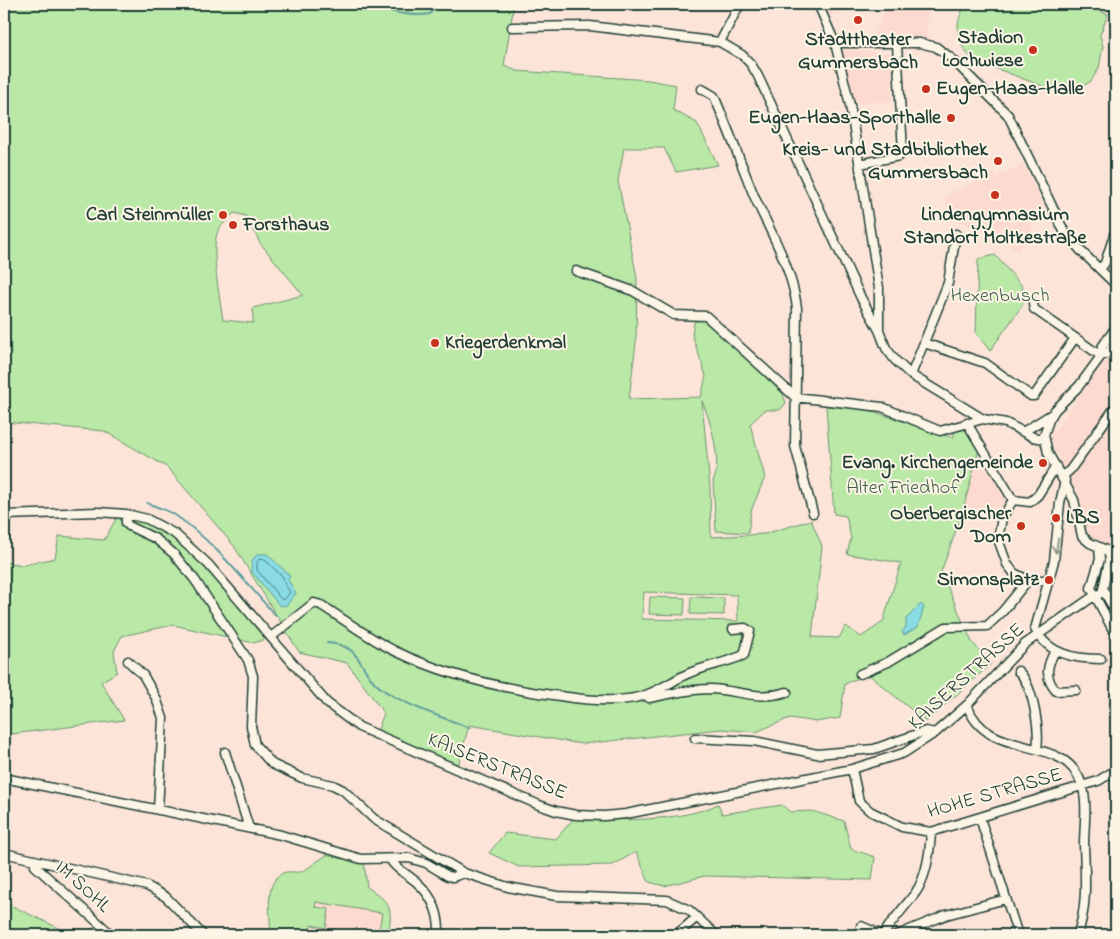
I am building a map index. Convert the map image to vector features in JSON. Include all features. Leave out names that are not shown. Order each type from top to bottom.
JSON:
[{"type":"street","points":[[720,42],[740,4]]},
{"type":"street","points":[[818,4],[835,43],[850,105],[879,288],[879,330]]},
{"type":"street","points":[[512,27],[590,26],[720,42],[742,55],[751,64],[758,76],[886,348],[895,360],[911,375],[983,420]]},
{"type":"street","points":[[835,43],[920,44],[936,47],[1008,115],[1064,231],[1116,285]]},
{"type":"street","points":[[860,164],[899,156],[903,152],[897,44]]},
{"type":"street","points":[[702,89],[714,96],[736,154],[781,250],[794,287],[797,308],[795,446],[813,513]]},
{"type":"street","points":[[1100,269],[1105,263],[1116,229]]},
{"type":"street","points":[[911,375],[948,283],[956,234]]},
{"type":"street","points":[[576,271],[633,291],[674,315],[706,316],[795,397],[882,406],[940,431],[983,420],[1006,423],[1037,438],[1044,439]]},
{"type":"street","points":[[1033,303],[1034,309],[1101,356]]},
{"type":"street","points":[[1023,432],[1052,414],[1079,386],[1101,356],[1102,348],[1116,327]]},
{"type":"street","points":[[924,343],[985,363],[1031,396],[1034,396],[1075,338]]},
{"type":"street","points":[[1101,356],[1108,353],[1116,341]]},
{"type":"street","points":[[1100,659],[1070,656],[1055,651],[1044,644],[1035,630],[1036,621],[1044,605],[1057,547],[1064,478],[1116,406]]},
{"type":"street","points":[[1052,414],[1044,439],[1048,452],[1064,478],[1074,500],[1082,536],[1099,548],[1106,550],[1110,556],[1103,585],[1104,592],[1116,613]]},
{"type":"street","points":[[967,423],[1013,500]]},
{"type":"street","points":[[1013,500],[1030,502],[1038,495],[1056,466]]},
{"type":"street","points":[[1013,500],[1002,518],[998,539],[1007,564],[1014,574],[1028,580],[1049,580]]},
{"type":"street","name":"KAISERSTRASSE","points":[[4,514],[98,512],[126,514],[148,519],[175,534],[208,564],[327,703],[359,727],[556,811],[604,816],[626,814],[852,769],[904,753],[935,733],[967,705],[1025,644],[1094,596],[1104,592]]},
{"type":"street","points":[[126,514],[126,523],[156,539],[174,554],[195,580],[248,660],[253,676],[251,726],[255,745],[272,764],[302,778],[333,785],[343,790],[374,819],[464,872],[508,887],[557,896],[667,900],[689,910],[716,935]]},
{"type":"street","points":[[1099,548],[1100,559],[1091,588],[1116,636]]},
{"type":"street","points":[[860,674],[888,662],[946,627],[987,626],[1002,612],[1028,580]]},
{"type":"street","points":[[271,637],[314,603],[321,605],[394,650],[481,682],[507,689],[582,699],[638,698],[712,689],[742,695],[772,696],[787,692]]},
{"type":"street","points":[[638,698],[653,693],[686,674],[744,655],[750,631],[745,628],[733,630]]},
{"type":"street","points":[[1055,651],[1047,668],[1049,683],[1056,691],[1076,690]]},
{"type":"street","points":[[128,661],[143,675],[156,698],[163,718],[158,810]]},
{"type":"street","points":[[1018,671],[1023,676],[1032,698],[1037,750]]},
{"type":"street","points":[[967,705],[970,715],[991,734],[1016,746],[1050,752],[1064,760],[1073,768],[1083,786],[1085,878],[1082,916],[1077,935]]},
{"type":"street","points":[[695,738],[754,741],[817,754],[874,750],[926,731],[935,733]]},
{"type":"street","points":[[225,752],[249,828]]},
{"type":"street","name":"HOHE STRASSE","points":[[852,769],[859,801],[870,811],[902,827],[931,832],[1083,786],[1112,775],[1116,770]]},
{"type":"street","points":[[4,778],[281,835],[361,859],[409,858],[419,860],[453,877],[464,872]]},
{"type":"street","points":[[980,818],[1018,935]]},
{"type":"street","points":[[861,926],[883,935],[916,891],[922,879],[931,832]]},
{"type":"street","points":[[4,853],[147,886],[166,897],[203,935]]},
{"type":"street","points":[[390,859],[394,867],[415,880],[428,892],[436,908],[439,935]]},
{"type":"street","name":"IM SOHL","points":[[36,861],[35,866],[112,935]]},
{"type":"street","points":[[897,935],[946,916],[1006,899]]},
{"type":"street","points":[[676,935],[697,916]]},
{"type":"shaded area","points":[[821,4],[838,4],[832,16],[826,17]]},
{"type":"shaded area","points":[[875,4],[933,4],[927,16],[928,41],[873,37],[886,9]]},
{"type":"shaded area","points":[[845,50],[892,53],[891,103],[867,101],[867,104],[852,103],[842,52]]},
{"type":"shaded area","points":[[1023,164],[1046,210],[1030,219],[1033,228],[1018,251],[989,231],[949,219],[945,196],[994,172],[996,177]]},
{"type":"shaded area","points":[[1116,348],[1116,557],[1088,536],[1078,494],[1049,439],[1102,364]]},
{"type":"shaded area","points":[[984,461],[1008,502],[1000,515],[963,509],[976,463]]},
{"type":"shaded area","points":[[316,902],[382,913],[378,935],[309,935]]},
{"type":"green space","name":"Alter Friedhof","points":[[4,4],[514,4],[504,66],[517,71],[649,80],[676,85],[673,110],[697,123],[718,165],[676,172],[664,148],[624,148],[618,181],[637,278],[636,343],[629,399],[701,397],[706,376],[692,335],[694,322],[702,319],[711,324],[783,394],[786,403],[780,410],[765,410],[750,424],[765,477],[751,511],[748,533],[716,531],[713,481],[717,464],[716,453],[712,430],[702,401],[710,488],[711,537],[764,534],[811,520],[822,546],[812,637],[839,638],[846,626],[861,637],[883,622],[901,563],[847,554],[851,538],[846,516],[834,514],[826,406],[866,409],[953,438],[956,426],[968,427],[980,446],[961,517],[941,572],[972,642],[991,664],[926,722],[868,674],[845,684],[840,718],[816,722],[790,718],[756,732],[721,729],[582,744],[469,725],[456,774],[375,738],[384,713],[347,663],[299,652],[234,546],[167,467],[104,431],[4,422]],"holes":[[[234,213],[246,216],[260,243],[303,295],[253,308],[253,323],[223,320],[216,274],[216,239],[220,228]],[[644,592],[737,595],[738,621],[642,619]]]},
{"type":"green space","name":"Stadion Lochwiese","points":[[967,4],[1080,4],[1108,14],[1100,35],[1103,46],[1099,68],[1091,81],[1079,89],[1055,91],[974,60],[963,48],[958,34],[959,18]]},
{"type":"green space","points":[[1089,4],[1116,4],[1116,24],[1110,11]]},
{"type":"green space","name":"Hexenbusch","points":[[995,255],[1022,286],[1026,300],[990,351],[976,333],[978,259]]},
{"type":"green space","points":[[126,514],[147,519],[189,546],[271,637],[254,643],[173,625],[122,636],[114,651],[117,672],[101,682],[124,720],[4,735],[4,562],[24,565],[55,558],[59,536],[104,540],[116,519]]},
{"type":"green space","points":[[650,597],[685,598],[684,615],[649,614]]},
{"type":"green space","points":[[691,597],[724,598],[724,615],[690,614]]},
{"type":"green space","points":[[718,804],[722,814],[782,805],[790,812],[812,811],[844,821],[851,849],[875,857],[872,880],[705,876],[664,886],[649,882],[636,852],[613,865],[519,867],[489,853],[505,833],[556,839],[574,818],[608,820],[648,819],[686,814]]},
{"type":"green space","points":[[329,854],[364,862],[367,887],[386,902],[390,912],[388,935],[378,935],[382,913],[316,902],[315,907],[329,909],[326,928],[311,925],[309,935],[270,935],[269,901],[272,884],[276,878],[285,872],[303,871]]},
{"type":"green space","points":[[4,902],[73,935],[4,935]]},
{"type":"water","points":[[258,554],[267,554],[290,576],[288,580],[296,593],[287,605],[280,606],[251,571],[252,560]]},
{"type":"water","points":[[921,604],[924,607],[918,627],[904,635],[902,632],[906,627],[906,619]]},
{"type":"waterway","points":[[374,4],[401,14],[415,15],[430,14],[435,7],[442,4]]},
{"type":"waterway","points":[[147,503],[175,515],[203,537],[276,616]]},
{"type":"waterway","points":[[327,643],[348,648],[354,653],[374,682],[392,695],[413,706],[470,728]]},
{"type":"place","name":"Stadttheater Gummersbach","points":[[858,20]]},
{"type":"place","name":"Stadion Lochwiese","points":[[1033,50]]},
{"type":"place","name":"Eugen-Haas-Halle","points":[[926,89]]},
{"type":"place","name":"Eugen-Haas-Sporthalle","points":[[951,118]]},
{"type":"place","name":"Kreis- und Stadbibliothek Gummersbach","points":[[998,161]]},
{"type":"place","name":"Lindengymnasium Standort Moltkestraße","points":[[995,195]]},
{"type":"place","name":"Carl Steinmüller","points":[[223,215]]},
{"type":"place","name":"Forsthaus","points":[[233,225]]},
{"type":"place","name":"Kriegerdenkmal","points":[[435,343]]},
{"type":"place","name":"Evang. Kirchengemeinde","points":[[1043,463]]},
{"type":"place","name":"LBS","points":[[1056,518]]},
{"type":"place","name":"Oberbergischer Dom","points":[[1021,526]]},
{"type":"place","name":"Simonsplatz","points":[[1049,580]]}]
